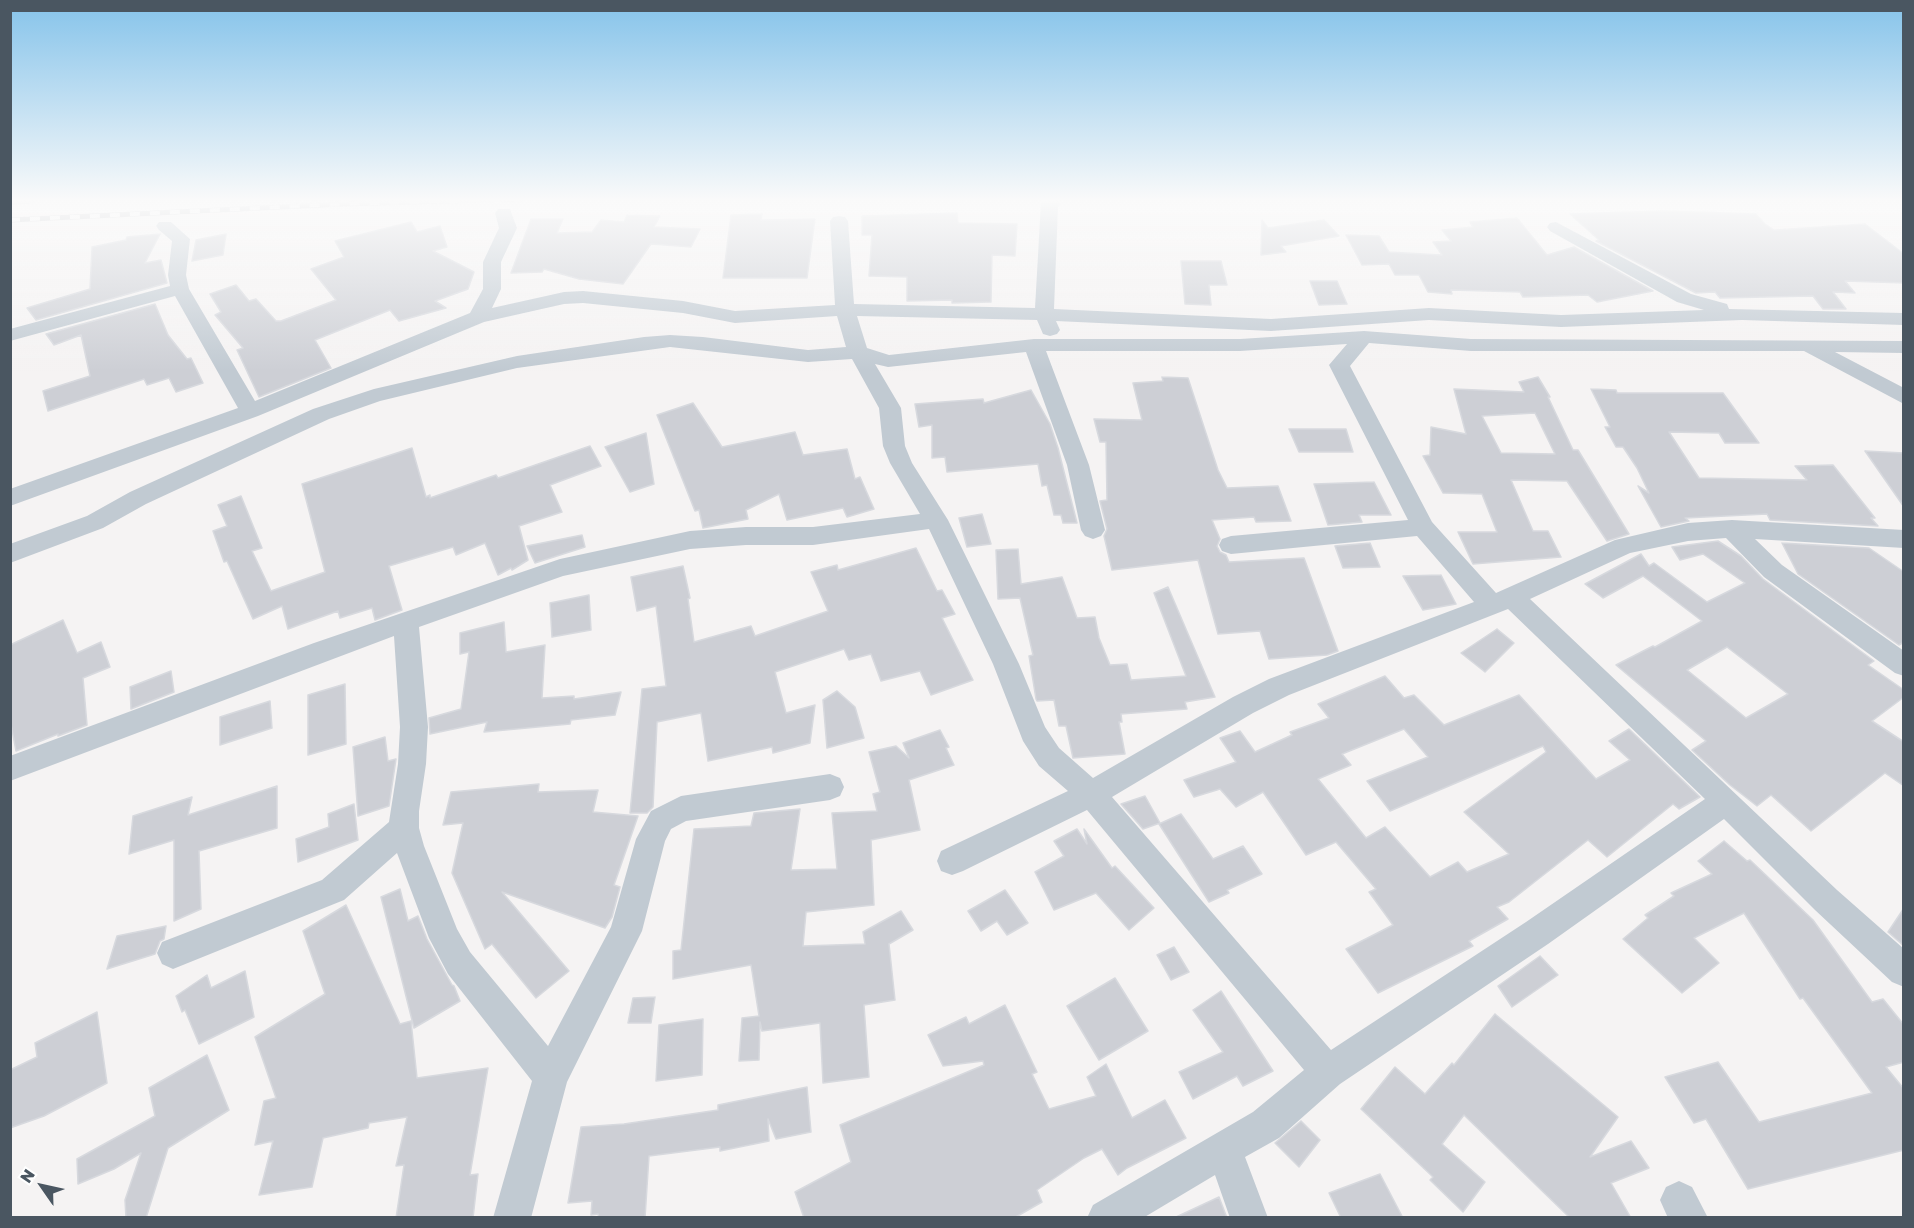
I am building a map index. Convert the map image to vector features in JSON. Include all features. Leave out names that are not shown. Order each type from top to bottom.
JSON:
[{"type":"street","points":[[180,256],[177,275],[180,289],[250,411]]},
{"type":"street","points":[[478,317],[492,289],[492,262],[495,256]]},
{"type":"street","points":[[841,256],[845,310],[858,352],[890,408],[894,446],[901,463],[936,520],[1006,664],[1033,733],[1049,757],[1091,794],[1328,1072]]},
{"type":"street","points":[[1047,256],[1044,314],[1056,345]]},
{"type":"street","points":[[1609,256],[1684,298],[1742,314],[1904,397]]},
{"type":"street","points":[[10,335],[180,289]]},
{"type":"street","points":[[10,498],[250,411],[478,317],[539,302],[583,297],[683,307],[735,317],[845,310],[1044,314],[1291,324],[1429,314],[1561,321],[1742,314],[1904,320]]},
{"type":"street","points":[[1291,324],[1311,350]]},
{"type":"street","points":[[1311,350],[1364,337],[1471,345],[1904,347]]},
{"type":"street","points":[[1339,365],[1364,337]]},
{"type":"street","points":[[10,554],[95,522],[138,498],[321,414],[374,396],[485,369],[644,343],[670,341],[727,345],[808,356],[858,352],[888,361],[1034,345],[1282,343],[1311,350],[1339,365],[1423,527],[1726,801],[1826,900],[1904,971]]},
{"type":"street","points":[[1034,345],[1078,465],[1093,530]]},
{"type":"street","points":[[879,389],[888,361]]},
{"type":"street","points":[[10,769],[323,651],[560,568],[690,540],[746,536],[813,536],[936,520]]},
{"type":"street","points":[[1231,545],[1423,527]]},
{"type":"street","points":[[952,861],[1091,794],[1242,705],[1280,687],[1502,600],[1624,546],[1688,532],[1732,529],[1904,539]]},
{"type":"street","points":[[1732,529],[1773,571],[1904,666]]},
{"type":"street","points":[[406,622],[414,743],[404,828],[446,938],[459,963],[551,1077]]},
{"type":"street","points":[[512,1218],[551,1077],[626,931],[651,839],[661,820],[681,809],[830,787]]},
{"type":"street","points":[[1106,1218],[1266,1125],[1328,1072],[1538,933],[1726,801]]},
{"type":"street","points":[[173,953],[333,890],[404,828]]},
{"type":"street","points":[[1224,1148],[1249,1218]]},
{"type":"building","points":[[92,256],[148,256],[145,263],[161,260],[167,283],[36,320],[27,308],[90,289]]},
{"type":"building","points":[[193,256],[216,256],[192,261]]},
{"type":"building","points":[[443,256],[474,272],[468,289],[435,301],[446,308],[399,321],[390,310],[315,340],[331,368],[259,397],[237,350],[243,348],[215,315],[221,312],[210,294],[236,285],[249,301],[256,299],[276,321],[281,321],[336,300],[311,269],[344,257]]},
{"type":"building","points":[[517,256],[642,256],[623,284],[579,279],[544,269],[542,272],[511,273]]},
{"type":"building","points":[[726,256],[810,256],[807,278],[723,278]]},
{"type":"building","points":[[870,256],[992,256],[991,302],[907,301],[907,277],[869,276]]},
{"type":"building","points":[[1357,256],[1591,256],[1653,291],[1597,302],[1588,295],[1523,297],[1520,292],[1451,290],[1452,294],[1428,292],[1419,275],[1395,275],[1389,264],[1362,265]]},
{"type":"building","points":[[1625,256],[1904,256],[1904,283],[1845,281],[1855,293],[1833,292],[1846,309],[1823,309],[1813,296],[1720,298],[1715,292],[1696,293]]},
{"type":"building","points":[[1181,261],[1221,261],[1227,285],[1209,285],[1211,305],[1185,304]]},
{"type":"building","points":[[1310,281],[1337,281],[1347,304],[1319,305]]},
{"type":"building","points":[[155,304],[168,335],[187,359],[191,358],[203,383],[176,392],[169,378],[147,385],[144,379],[48,411],[43,391],[90,376],[81,335],[54,345],[46,334]]},
{"type":"building","points":[[1162,377],[1188,378],[1218,470],[1227,488],[1278,486],[1291,521],[1256,522],[1254,517],[1212,520],[1220,539],[1217,546],[1220,552],[1226,555],[1229,562],[1304,558],[1338,651],[1327,655],[1269,659],[1260,631],[1218,634],[1198,560],[1112,570],[1104,536],[1107,529],[1100,501],[1107,500],[1106,442],[1100,442],[1094,419],[1142,420],[1133,383],[1163,381]]},
{"type":"building","points":[[1538,377],[1550,397],[1548,397],[1573,450],[1578,450],[1629,534],[1607,541],[1567,481],[1511,480],[1533,531],[1548,531],[1561,557],[1473,564],[1458,532],[1497,532],[1482,494],[1443,493],[1423,456],[1430,455],[1431,427],[1466,434],[1454,389],[1524,392],[1519,382]],"holes":[[[1535,413],[1555,454],[1501,453],[1482,416]]]},
{"type":"building","points":[[1591,389],[1616,390],[1617,393],[1723,393],[1759,443],[1725,443],[1719,433],[1669,432],[1699,478],[1807,480],[1795,466],[1833,465],[1875,518],[1871,518],[1878,526],[1770,520],[1767,514],[1685,518],[1689,521],[1661,527],[1638,486],[1649,493],[1637,468],[1623,447],[1616,447],[1605,427],[1610,427]]},
{"type":"building","points":[[1031,390],[1050,424],[1077,523],[1063,523],[1061,515],[1054,515],[1047,485],[1042,486],[1038,464],[947,472],[945,457],[932,458],[932,425],[919,427],[915,404],[983,399],[984,403]]},
{"type":"building","points":[[693,403],[722,447],[795,432],[803,455],[847,449],[855,479],[860,477],[874,509],[847,517],[843,508],[787,520],[779,494],[746,510],[748,519],[703,528],[699,510],[695,511],[657,415]]},
{"type":"building","points":[[1289,429],[1346,429],[1353,452],[1299,452]]},
{"type":"building","points":[[646,433],[654,484],[630,492],[605,447]]},
{"type":"building","points":[[590,446],[601,466],[550,485],[562,512],[519,526],[528,560],[498,575],[485,543],[456,555],[453,547],[389,566],[402,610],[375,620],[372,608],[340,618],[338,611],[288,629],[282,606],[253,619],[227,561],[224,562],[213,531],[227,526],[218,505],[241,496],[262,548],[252,551],[271,591],[325,572],[302,484],[412,448],[426,497],[430,495],[430,498],[496,475],[498,478]]},
{"type":"building","points":[[1865,451],[1904,453],[1904,507]]},
{"type":"building","points":[[1374,482],[1391,515],[1359,515],[1362,522],[1328,525],[1314,484]]},
{"type":"building","points":[[982,514],[991,544],[967,547],[959,518]]},
{"type":"building","points":[[582,535],[585,547],[535,563],[527,546]]},
{"type":"building","points":[[1718,541],[1741,556],[1763,579],[1874,661],[1868,665],[1904,690],[1904,697],[1872,721],[1904,742],[1904,786],[1885,773],[1811,831],[1771,795],[1757,806],[1692,750],[1706,741],[1616,665],[1702,621],[1643,576],[1603,598],[1585,584],[1641,554],[1649,566],[1654,563],[1707,602],[1745,583],[1703,554],[1680,560],[1672,547]],"holes":[[[1727,647],[1788,694],[1746,718],[1687,670]]]},
{"type":"building","points":[[1370,543],[1380,567],[1343,568],[1335,546]]},
{"type":"building","points":[[1782,543],[1869,548],[1904,572],[1904,642],[1899,645],[1798,574]]},
{"type":"building","points":[[916,548],[937,591],[942,590],[955,614],[942,618],[973,680],[931,695],[920,671],[881,681],[871,654],[849,660],[844,649],[775,672],[786,713],[815,705],[810,743],[773,753],[772,747],[708,761],[701,713],[657,722],[653,807],[647,813],[630,813],[642,689],[666,686],[656,606],[637,611],[631,577],[683,566],[690,598],[688,599],[694,642],[751,626],[755,636],[828,611],[811,572],[837,565],[838,570]]},
{"type":"building","points":[[1018,549],[1021,584],[1062,577],[1077,618],[1095,617],[1099,638],[1110,665],[1127,664],[1131,680],[1186,676],[1154,593],[1168,587],[1215,697],[1185,702],[1187,709],[1121,714],[1122,722],[1119,722],[1125,754],[1073,758],[1066,726],[1059,726],[1054,700],[1037,701],[1036,699],[1029,656],[1033,655],[1020,598],[998,599],[996,550]]},
{"type":"building","points":[[1441,575],[1456,604],[1423,610],[1403,576]]},
{"type":"building","points":[[589,595],[591,630],[552,637],[550,603]]},
{"type":"building","points":[[63,620],[77,653],[101,642],[110,667],[83,678],[87,725],[16,751],[10,719],[10,645]]},
{"type":"building","points":[[504,622],[506,652],[545,645],[542,698],[574,696],[574,699],[621,692],[615,715],[571,720],[570,724],[484,732],[487,722],[430,734],[429,718],[461,709],[469,652],[460,654],[460,633]]},
{"type":"building","points":[[1497,629],[1514,643],[1485,672],[1461,653]]},
{"type":"building","points":[[171,671],[174,692],[131,709],[130,687]]},
{"type":"building","points":[[1385,676],[1404,698],[1414,695],[1444,725],[1519,695],[1596,779],[1630,760],[1609,741],[1629,729],[1700,797],[1679,809],[1673,804],[1607,857],[1588,840],[1509,902],[1497,907],[1508,919],[1469,941],[1473,946],[1378,993],[1346,949],[1393,925],[1369,892],[1376,889],[1336,842],[1306,855],[1263,792],[1236,807],[1220,789],[1194,797],[1184,780],[1236,762],[1220,738],[1240,731],[1255,752],[1292,735],[1290,732],[1329,718],[1318,704]],"holes":[[[1404,729],[1428,757],[1367,781],[1390,811],[1543,746],[1546,752],[1464,812],[1509,854],[1467,872],[1458,862],[1430,877],[1385,827],[1366,838],[1318,779],[1351,765],[1342,754]]]},
{"type":"building","points":[[345,684],[346,744],[308,755],[308,695]]},
{"type":"building","points":[[837,691],[855,707],[864,738],[827,748],[823,700]]},
{"type":"building","points":[[270,701],[272,728],[220,745],[220,717]]},
{"type":"building","points":[[940,730],[949,747],[946,748],[954,765],[909,780],[920,830],[871,840],[874,905],[806,912],[803,946],[865,944],[863,932],[901,911],[913,930],[889,944],[895,1000],[864,1005],[869,1077],[823,1083],[820,1023],[762,1031],[760,1022],[759,1060],[739,1061],[742,1018],[759,1016],[751,965],[673,979],[673,951],[681,950],[694,829],[751,826],[754,813],[800,809],[791,870],[837,869],[832,813],[877,811],[873,794],[880,792],[869,752],[896,746],[909,758],[903,743]]},
{"type":"building","points":[[385,737],[388,761],[396,759],[389,806],[358,816],[353,747]]},
{"type":"building","points":[[539,784],[538,792],[598,790],[593,812],[638,816],[614,885],[620,887],[612,917],[605,928],[502,892],[569,971],[536,998],[492,944],[485,949],[452,873],[463,823],[443,825],[451,792]]},
{"type":"building","points":[[277,786],[277,828],[199,851],[201,909],[174,921],[174,840],[129,854],[133,816],[192,797],[188,815]]},
{"type":"building","points":[[1145,796],[1160,823],[1143,829],[1121,804]]},
{"type":"building","points":[[354,804],[358,840],[298,862],[296,839],[329,827],[328,814]]},
{"type":"building","points":[[1181,814],[1213,859],[1243,846],[1262,874],[1227,890],[1229,893],[1209,902],[1159,824]]},
{"type":"building","points":[[1077,829],[1087,844],[1084,829],[1112,868],[1115,866],[1154,908],[1129,930],[1096,893],[1054,910],[1035,872],[1064,856],[1054,841]]},
{"type":"building","points":[[1724,841],[1747,861],[1750,860],[1813,920],[1872,1002],[1883,999],[1904,1025],[1904,1062],[1886,1067],[1904,1089],[1904,1150],[1748,1189],[1706,1119],[1694,1123],[1665,1077],[1718,1062],[1759,1122],[1872,1093],[1803,998],[1800,999],[1744,913],[1694,938],[1719,963],[1682,993],[1623,939],[1648,918],[1645,915],[1674,896],[1671,893],[1712,874],[1698,861]]},
{"type":"building","points":[[400,889],[408,921],[418,916],[427,939],[460,1001],[414,1028],[381,897]]},
{"type":"building","points":[[1005,890],[1028,923],[1007,935],[997,921],[981,931],[968,911]]},
{"type":"building","points":[[346,905],[400,1024],[411,1021],[417,1078],[488,1068],[470,1175],[478,1174],[473,1218],[396,1218],[404,1165],[396,1166],[407,1117],[369,1123],[368,1128],[323,1138],[312,1187],[259,1195],[273,1141],[255,1145],[264,1101],[276,1098],[255,1037],[325,994],[303,931]]},
{"type":"building","points":[[1904,908],[1904,946],[1888,932]]},
{"type":"building","points":[[166,926],[164,939],[160,941],[155,954],[107,969],[117,936]]},
{"type":"building","points":[[1174,947],[1189,972],[1171,980],[1157,955]]},
{"type":"building","points":[[1540,956],[1558,975],[1512,1007],[1498,986]]},
{"type":"building","points":[[245,971],[254,1017],[199,1044],[185,1010],[182,1012],[176,996],[207,975],[211,988]]},
{"type":"building","points":[[1115,978],[1148,1031],[1099,1060],[1067,1006]]},
{"type":"building","points":[[1221,991],[1273,1071],[1243,1086],[1237,1076],[1193,1099],[1179,1072],[1223,1052],[1193,1010]]},
{"type":"building","points":[[655,997],[651,1023],[628,1023],[633,998]]},
{"type":"building","points":[[1005,1005],[1037,1072],[1032,1074],[1049,1109],[1096,1096],[1087,1077],[1106,1064],[1132,1118],[1165,1100],[1186,1138],[1127,1168],[1118,1175],[1102,1149],[1084,1158],[1037,1190],[1042,1202],[1014,1218],[804,1218],[795,1192],[851,1162],[840,1125],[984,1065],[983,1061],[943,1066],[928,1035],[966,1017],[969,1024]]},
{"type":"building","points":[[97,1012],[107,1083],[44,1116],[10,1128],[10,1070],[37,1057],[35,1043]]},
{"type":"building","points":[[1495,1014],[1618,1117],[1590,1157],[1631,1141],[1649,1168],[1611,1183],[1631,1218],[1570,1218],[1464,1115],[1442,1144],[1485,1182],[1463,1212],[1430,1180],[1433,1177],[1361,1109],[1395,1067],[1425,1094],[1452,1063],[1454,1065]]},
{"type":"building","points":[[703,1019],[702,1075],[656,1081],[659,1025]]},
{"type":"building","points":[[207,1055],[229,1110],[168,1148],[146,1218],[126,1218],[125,1200],[141,1153],[114,1169],[78,1184],[77,1159],[155,1116],[149,1088]]},
{"type":"building","points":[[807,1087],[811,1132],[776,1139],[768,1119],[769,1141],[720,1151],[720,1147],[649,1156],[645,1218],[599,1218],[598,1214],[591,1215],[592,1201],[568,1203],[581,1127],[624,1124],[718,1110],[718,1105]]},
{"type":"building","points":[[1301,1121],[1320,1140],[1299,1167],[1275,1143]]},
{"type":"building","points":[[1380,1174],[1403,1218],[1341,1218],[1329,1193]]},
{"type":"building","points":[[1219,1197],[1227,1218],[1174,1218]]}]
